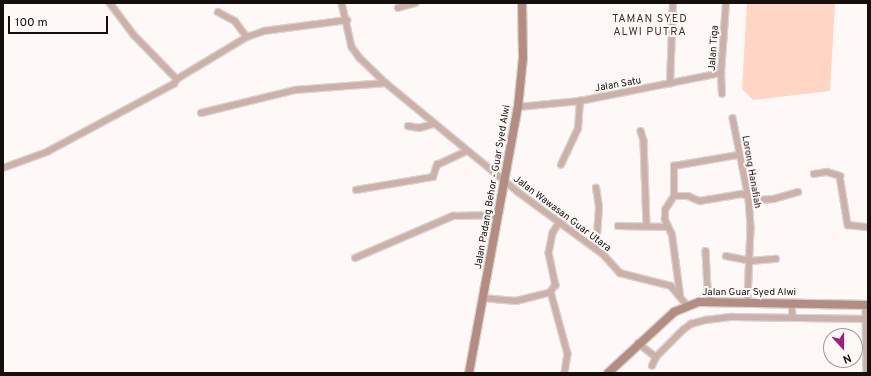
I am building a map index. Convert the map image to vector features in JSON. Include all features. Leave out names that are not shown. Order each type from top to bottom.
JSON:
[{"type":"main road","name":"Jalan Padang Behor - Guar Syed Alwi","points":[[469,373],[518,107],[523,58],[522,3]]},
{"type":"main road","name":"Jalan Guar Syed Alwi","points":[[608,373],[674,312],[688,306],[712,301],[867,305]]},
{"type":"street","points":[[110,3],[134,35],[177,79]]},
{"type":"street","name":"Jalan Wawasan Guar Utara","points":[[342,3],[352,47],[360,58],[386,83],[505,182],[596,249],[620,273],[671,286],[688,306]]},
{"type":"street","points":[[398,8],[415,3]]},
{"type":"street","points":[[670,84],[673,3]]},
{"type":"street","name":"Jalan Tiga","points":[[722,94],[721,73],[726,3]]},
{"type":"street","points":[[218,12],[235,21],[246,36]]},
{"type":"street","points":[[3,168],[47,152],[174,84],[177,79],[246,36],[264,31],[346,20]]},
{"type":"street","name":"Jalan Satu","points":[[518,107],[580,101],[721,73]]},
{"type":"street","points":[[201,113],[295,90],[386,83]]},
{"type":"street","points":[[561,165],[578,129],[580,101]]},
{"type":"street","name":"Lorong Hanafiah","points":[[733,118],[738,155],[749,198],[751,261],[748,301]]},
{"type":"street","points":[[408,126],[419,128],[434,124]]},
{"type":"street","points":[[641,131],[644,141],[647,225]]},
{"type":"street","points":[[356,190],[433,177],[437,165],[467,151]]},
{"type":"street","points":[[680,296],[672,235],[665,220],[665,210],[674,196],[674,166],[678,164],[738,155]]},
{"type":"street","points":[[814,174],[827,172],[840,176],[848,226],[868,227]]},
{"type":"street","points":[[596,188],[599,207],[596,249]]},
{"type":"street","points":[[674,196],[688,196],[700,201],[742,194],[749,198],[774,199],[798,192]]},
{"type":"street","points":[[355,258],[454,216],[498,215]]},
{"type":"street","points":[[482,298],[509,302],[551,292],[556,285],[549,253],[553,233],[560,222]]},
{"type":"street","points":[[618,226],[668,226]]},
{"type":"street","points":[[706,251],[708,288],[712,301]]},
{"type":"street","points":[[726,256],[751,261],[776,259]]},
{"type":"street","points":[[551,292],[567,346],[565,373]]},
{"type":"street","points":[[792,303],[793,318]]},
{"type":"street","points":[[867,305],[867,373]]},
{"type":"street","points":[[652,366],[656,357],[683,330],[691,324],[706,320],[732,317],[867,319]]},
{"type":"street","points":[[638,344],[656,357]]},
{"type":"shaded area","points":[[747,3],[835,3],[830,91],[753,100],[742,89]]},
{"type":"district","name":"TAMAN SYED ALWI PUTRA","points":[[650,26]]}]
